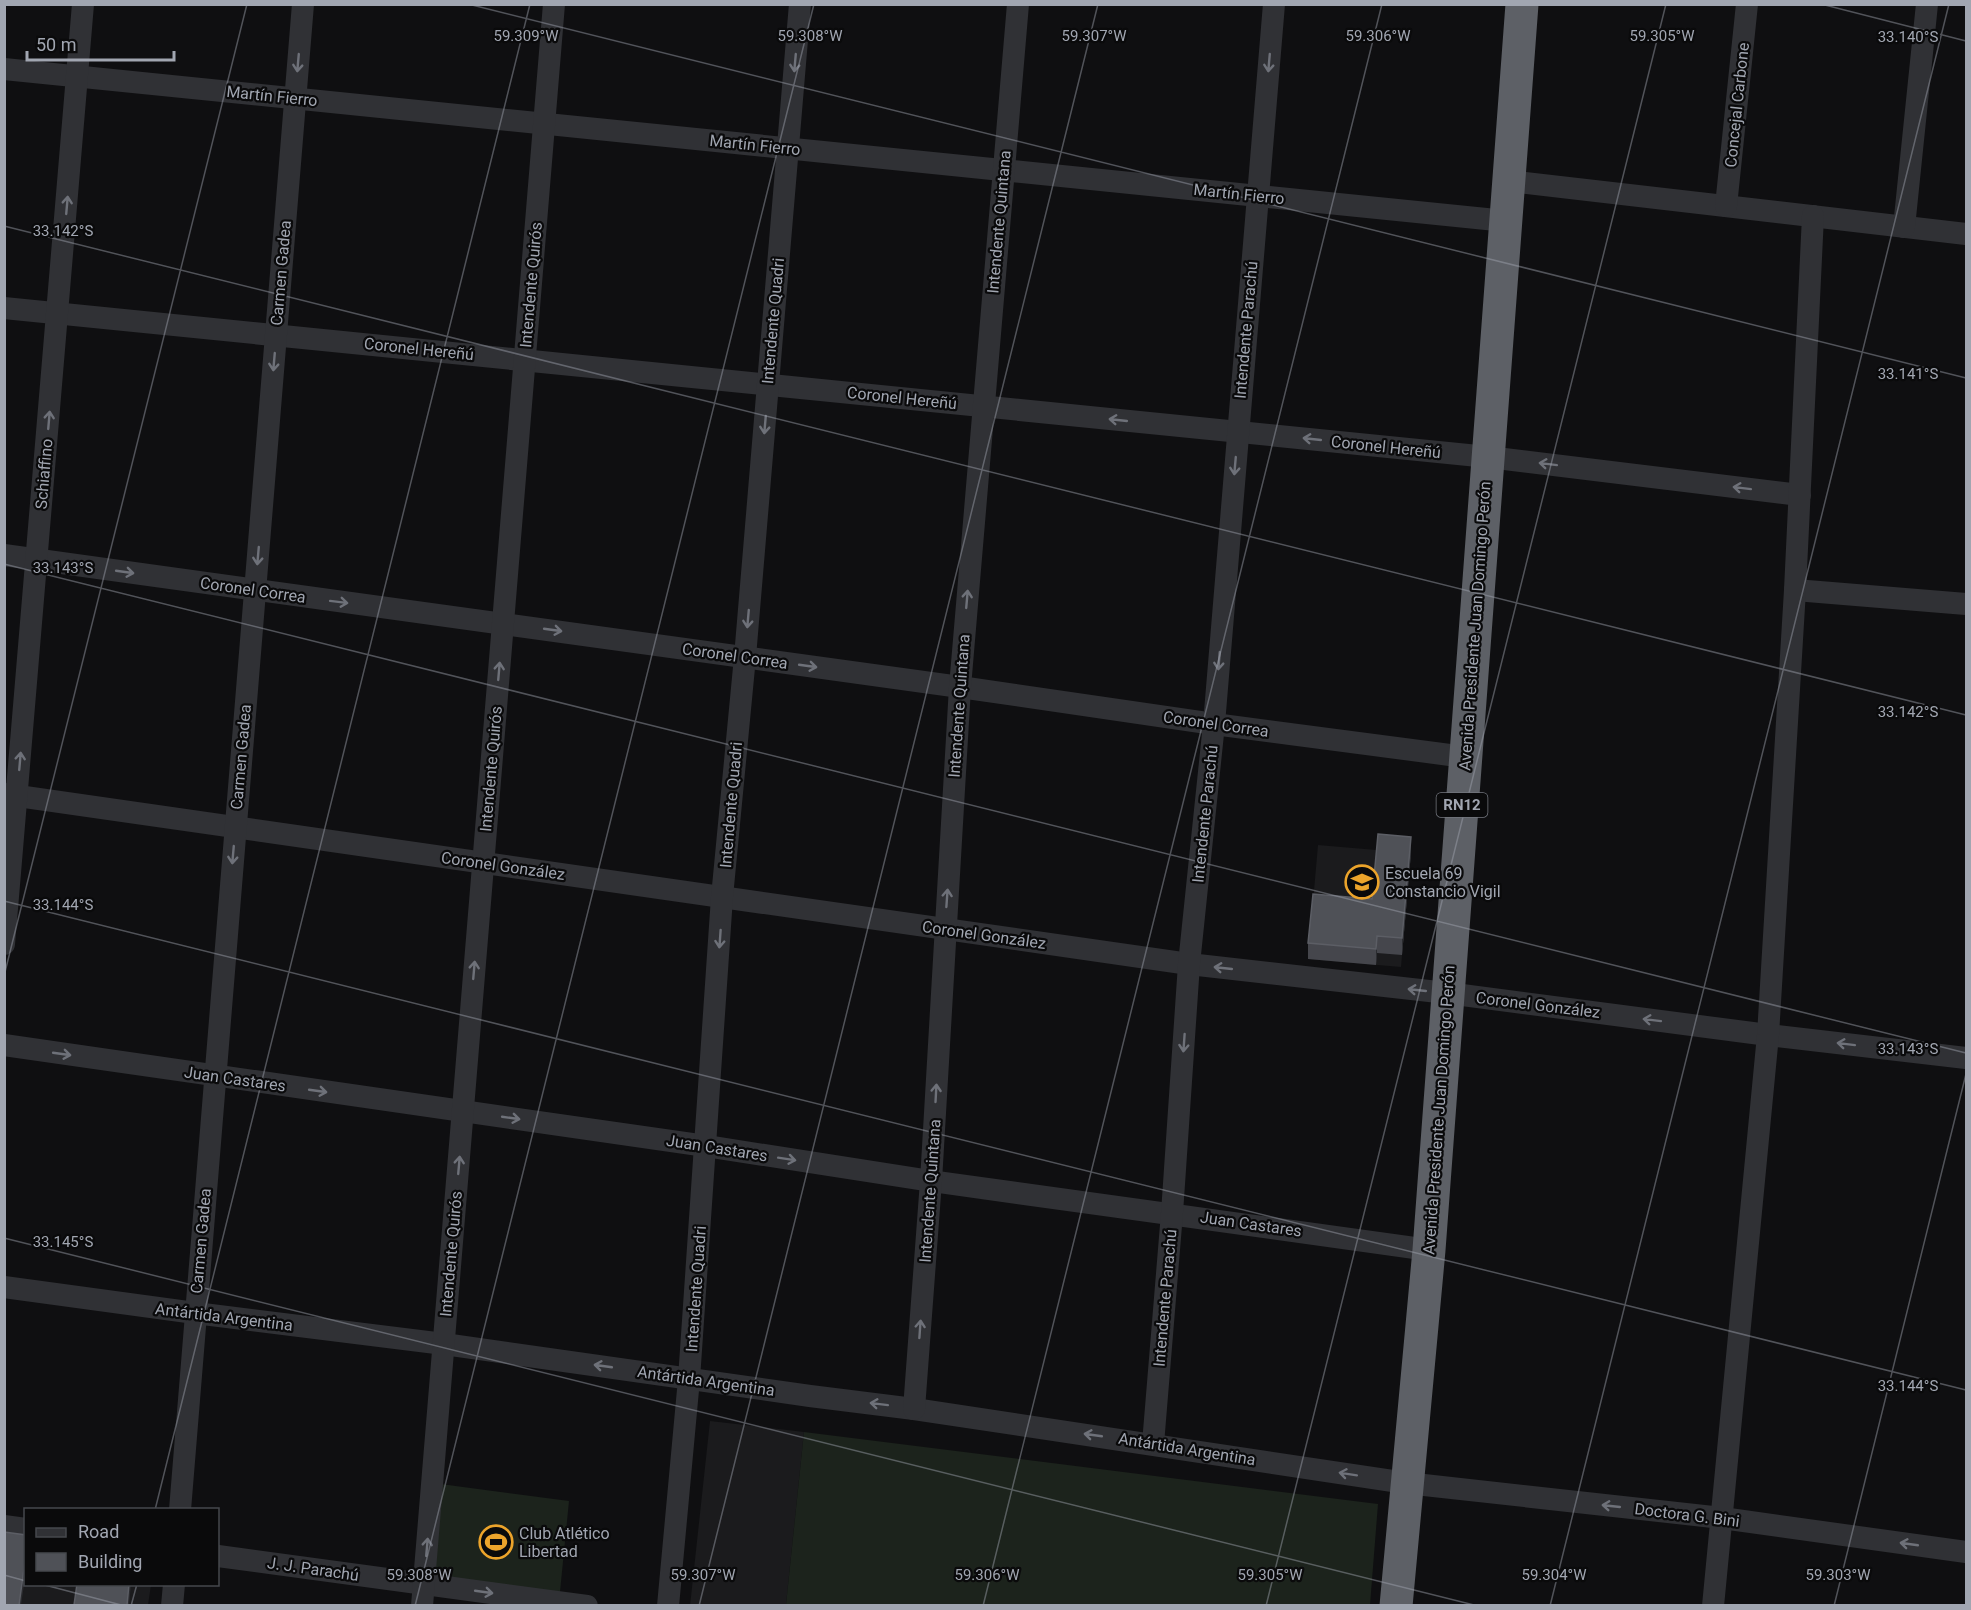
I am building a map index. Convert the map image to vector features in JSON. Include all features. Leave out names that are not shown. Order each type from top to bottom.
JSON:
[{"type":"highway","name":"Avenida Presidente Juan Domingo Perón","points":[[1396,1605],[1429,1250],[1522,4]]},
{"type":"street","name":"Schiaffino","points":[[4,945],[11,795],[37,559],[83,4]]},
{"type":"street","name":"Carmen Gadea","points":[[180,1508],[303,4]]},
{"type":"street","name":"Intendente Quirós","points":[[423,1594],[554,4]]},
{"type":"street","name":"Intendente Quadri","points":[[668,1605],[689,1379],[722,897],[745,657],[800,4]]},
{"type":"street","name":"Intendente Quintana","points":[[914,1409],[931,1181],[960,687],[1018,4]]},
{"type":"street","name":"Intendente Parachú","points":[[1153,1444],[1189,964],[1214,724],[1274,4]]},
{"type":"street","name":"Concejal Carbone","points":[[1726,206],[1747,4]]},
{"type":"street","points":[[1904,227],[1927,4]]},
{"type":"street","name":"Martín Fierro","points":[[4,69],[1506,221]]},
{"type":"street","points":[[1509,181],[1966,234]]},
{"type":"street","points":[[1713,1605],[1768,1035],[1795,590],[1813,216]]},
{"type":"street","name":"Coronel Hereñú","points":[[4,308],[1488,457],[1800,495]]},
{"type":"street","name":"Coronel Correa","points":[[4,555],[1465,757]]},
{"type":"street","points":[[1795,590],[1966,604]]},
{"type":"street","name":"Coronel González","points":[[11,795],[1189,964],[1447,993],[1966,1058]]},
{"type":"street","name":"Juan Castares","points":[[4,1045],[706,1146],[931,1181],[1429,1250]]},
{"type":"street","name":"Antártida Argentina","points":[[4,1287],[444,1344],[914,1409],[1406,1483]]},
{"type":"street","name":"Doctora G. Bini","points":[[1406,1483],[1722,1518],[1966,1552]]},
{"type":"street","points":[[4,1526],[24,1529]]},
{"type":"street","name":"J. J. Parachú","points":[[219,1556],[423,1594],[587,1605]]},
{"type":"street","points":[[172,1605],[174,1586]]},
{"type":"shaded area","name":"Escuela 69 Constancio Vigil","points":[[1318,845],[1411,853],[1401,967],[1308,959]]},
{"type":"shaded area","points":[[710,1421],[804,1432],[786,1605],[690,1606]]},
{"type":"shaded area","points":[[804,1432],[1378,1504],[1370,1605],[786,1605]]},
{"type":"shaded area","name":"Club Atlético Libertad","points":[[433,1483],[569,1501],[559,1602],[424,1584]]},
{"type":"shaded area","points":[[4,1548],[24,1551],[24,1586],[151,1586],[148,1605],[5,1605]]},
{"type":"building","points":[[1378,834],[1411,837],[1402,938],[1377,936],[1376,949],[1308,943],[1313,894],[1372,899]]},
{"type":"building","points":[[4,1532],[24,1535],[24,1569],[19,1605],[4,1605]]},
{"type":"building","points":[[77,1586],[129,1586],[127,1605],[74,1605]]},
{"type":"place","name":"Escuela 69 Constancio Vigil","points":[[1362,882]]},
{"type":"place","name":"Club Atlético Libertad","points":[[496,1542]]}]
